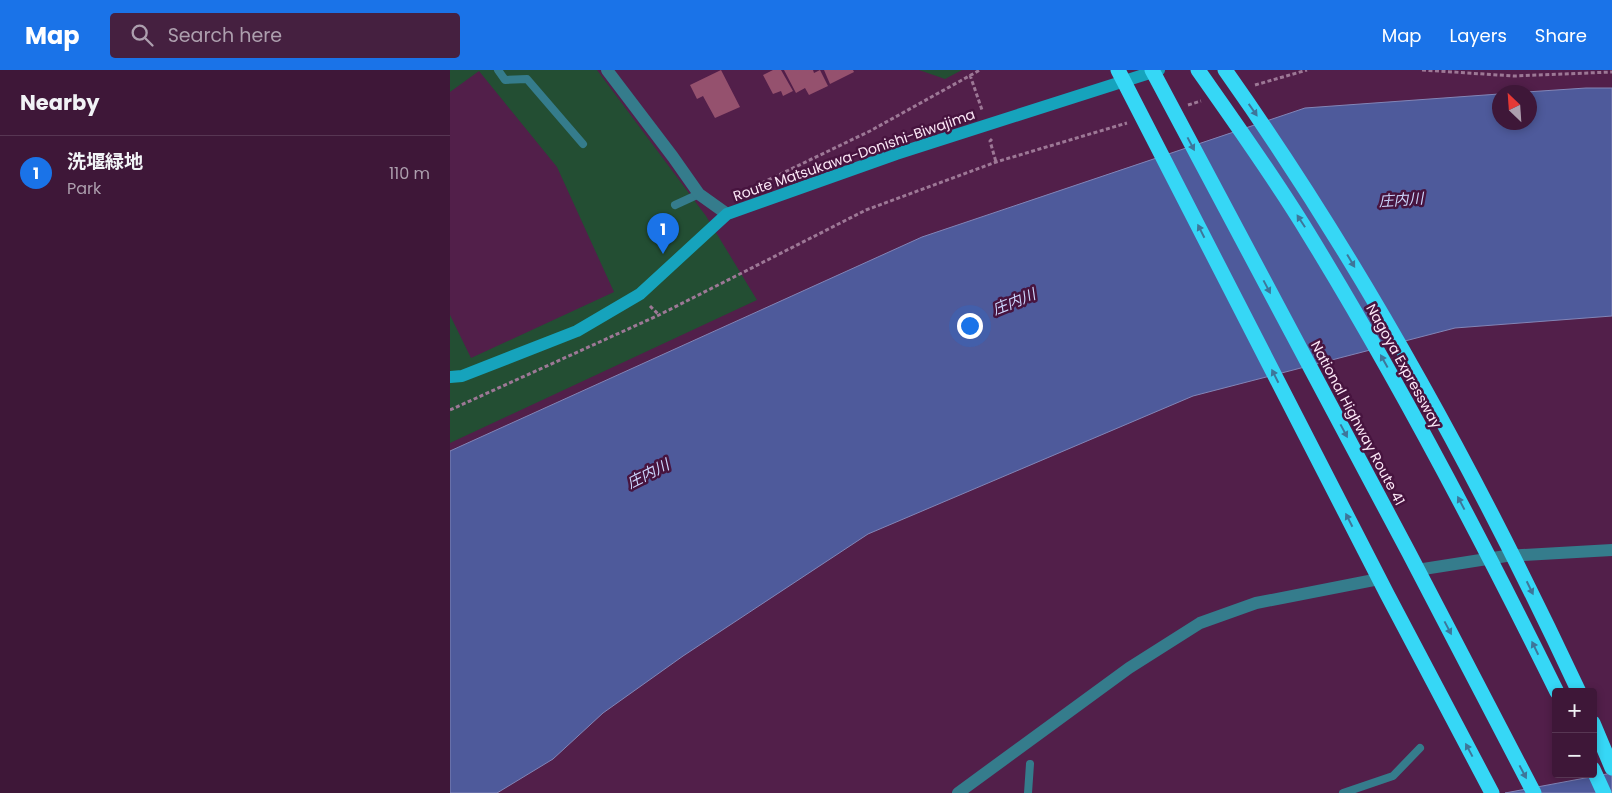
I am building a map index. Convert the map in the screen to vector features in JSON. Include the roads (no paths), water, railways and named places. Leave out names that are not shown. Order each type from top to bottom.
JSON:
[{"type":"highway","name":"Nagoya Expressway","points":[[1198,70],[1308,232],[1375,344],[1455,490],[1555,688]]},
{"type":"highway","name":"Nagoya Expressway","points":[[1225,70],[1273,138],[1318,207],[1395,336],[1475,480],[1532,591],[1577,688]]},
{"type":"highway","name":"National Highway Route 41","points":[[1155,71],[1168,101],[1409,553],[1534,793]]},
{"type":"highway","points":[[1121,76],[1379,579],[1492,793]]},
{"type":"highway","points":[[1597,732],[1612,768]]},
{"type":"highway","points":[[1597,778],[1604,793]]},
{"type":"main road","name":"Route Matsukawa-Donishi-Biwajima","points":[[450,377],[462,376],[585,327],[640,294],[727,214],[896,154],[994,124],[1121,76],[1155,71]]},
{"type":"street","points":[[607,70],[699,194],[727,214]]},
{"type":"street","points":[[1417,570],[1506,556],[1612,550]]},
{"type":"street","points":[[958,793],[1130,668],[1200,623],[1256,603],[1379,579]]},
{"type":"lane","points":[[498,70],[505,80],[527,79],[583,144]]},
{"type":"lane","points":[[675,205],[699,194]]},
{"type":"lane","points":[[1343,793],[1392,776],[1420,748]]},
{"type":"lane","points":[[1028,793],[1030,764]]},
{"type":"water","name":"庄内川","points":[[1612,88],[1612,316],[1455,328],[1193,396],[868,534],[683,656],[603,713],[553,759],[497,793],[450,793],[450,451],[922,237],[1305,108],[1492,95],[1492,130],[1537,130],[1537,91]]},
{"type":"water","points":[[1612,773],[1612,793],[1505,793],[1585,778],[1597,778],[1597,776]]},
{"type":"place","name":"洗堰緑地","points":[[663,254]]}]
